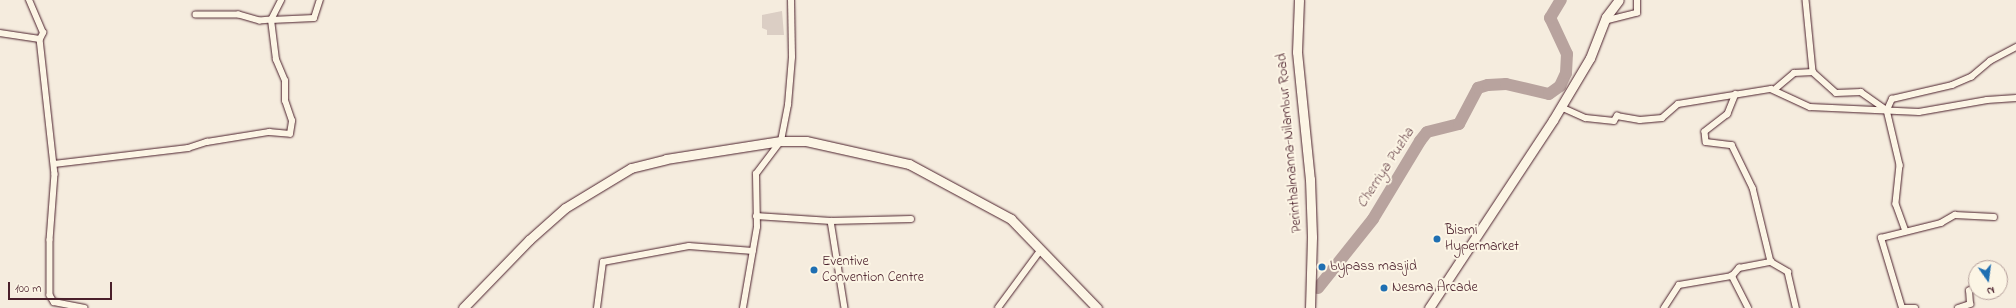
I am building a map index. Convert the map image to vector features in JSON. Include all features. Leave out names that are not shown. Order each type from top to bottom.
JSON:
[{"type":"main road","name":"Perinthalmanna-Nilambur Road","points":[[1298,0],[1296,52],[1310,179],[1312,237],[1310,308]]},
{"type":"main road","points":[[1429,308],[1510,189],[1561,107],[1590,58],[1604,21],[1619,0]]},
{"type":"main road","points":[[463,308],[529,240],[565,208],[631,168],[666,159],[781,141],[806,141],[909,164],[1011,219],[1096,308]]},
{"type":"street","points":[[29,0],[43,32],[40,39],[56,183],[50,240],[50,295],[54,302],[84,308]]},
{"type":"street","points":[[54,164],[188,148],[219,139],[269,132],[290,134],[292,121],[285,101],[285,81],[276,60],[271,20],[281,0]]},
{"type":"street","points":[[196,15],[226,14],[260,22],[314,18],[320,0]]},
{"type":"street","points":[[743,308],[753,251],[756,216],[756,174],[781,141],[788,105],[792,57],[791,0]]},
{"type":"street","points":[[1604,21],[1637,13],[1637,0]]},
{"type":"street","points":[[1806,0],[1813,72],[1836,93],[1861,92],[1887,110]]},
{"type":"street","points":[[0,33],[40,39]]},
{"type":"street","points":[[1906,231],[1896,204],[1900,165],[1887,110],[1892,99],[1952,85],[1971,77],[1990,61],[2016,47]]},
{"type":"street","points":[[1774,90],[1794,73],[1813,72]]},
{"type":"street","points":[[1561,107],[1586,118],[1604,122],[1614,121],[1617,116],[1640,120],[1662,118],[1678,104],[1736,94],[1774,90],[1810,107],[1919,112],[1987,100],[2016,98]]},
{"type":"street","points":[[1736,94],[1728,114],[1705,132],[1706,142],[1732,144],[1753,188],[1770,262]]},
{"type":"street","points":[[1915,308],[1902,308],[1881,238],[1941,223],[1955,215],[1994,217]]},
{"type":"street","points":[[756,216],[831,221],[911,219]]},
{"type":"street","points":[[831,221],[845,308]]},
{"type":"street","points":[[596,308],[603,262],[689,246],[753,251]]},
{"type":"street","points":[[998,308],[1040,251]]},
{"type":"street","points":[[1664,308],[1679,285],[1732,276],[1739,268],[1770,262],[1788,272],[1796,308]]},
{"type":"street","points":[[1732,276],[1748,308]]},
{"type":"street","points":[[1958,308],[1970,304],[1970,300]]},
{"type":"shaded area","points":[[782,11],[784,35],[767,35],[767,30],[762,28],[762,15]]},
{"type":"waterway","name":"Cherriya Puzha","points":[[1318,288],[1373,219],[1420,141],[1427,132],[1459,124],[1478,88],[1488,85],[1506,84],[1549,94],[1560,86],[1566,73],[1567,54],[1550,18],[1561,0]]},
{"type":"place","name":"Bismi Hypermarket","points":[[1437,239]]},
{"type":"place","name":"bypass masjid","points":[[1322,267]]},
{"type":"place","name":"Eventive Convention Centre","points":[[814,270]]},
{"type":"place","name":"Nesma Arcade","points":[[1384,288]]}]
